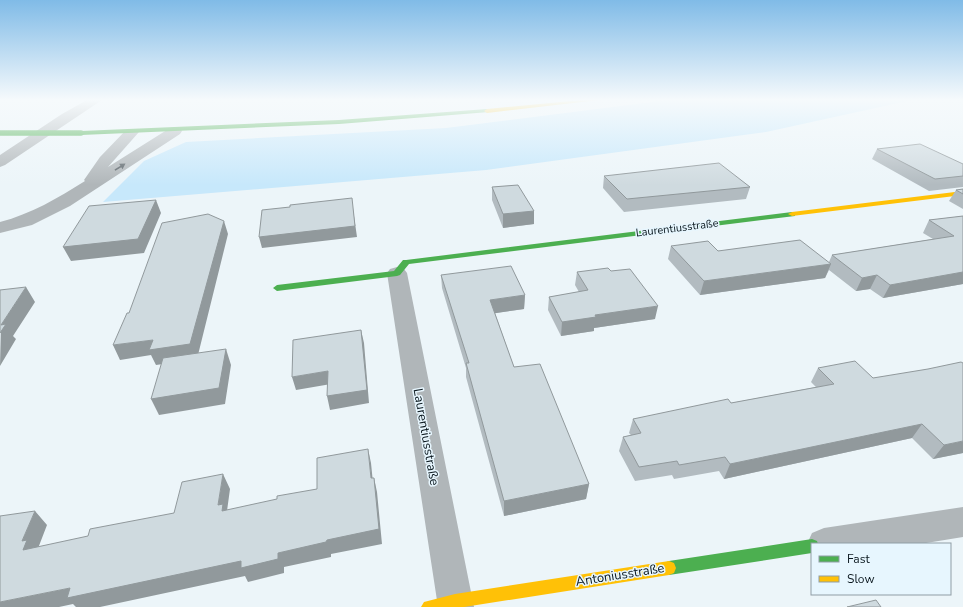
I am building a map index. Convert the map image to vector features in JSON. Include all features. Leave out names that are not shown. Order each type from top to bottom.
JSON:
[{"type":"street","points":[[0,162],[50,128]]},
{"type":"street","points":[[0,133],[132,132],[226,128]]},
{"type":"street","points":[[0,228],[36,216],[64,202],[176,131]]},
{"type":"street","points":[[86,187],[105,160],[132,132]]},
{"type":"street","name":"Laurentiusstraße","points":[[447,605],[397,273],[406,262],[963,193]]},
{"type":"street","points":[[277,288],[397,273]]},
{"type":"street","points":[[830,543],[963,522]]},
{"type":"street","name":"Antoniusstraße","points":[[447,605],[811,546]]},
{"type":"shaded area","points":[[440,128],[783,128],[766,132],[486,170],[103,202],[144,161],[186,142]]},
{"type":"building","points":[[920,144],[963,164],[963,176],[935,179],[877,149]]},
{"type":"building","points":[[719,163],[750,187],[627,199],[604,176]]},
{"type":"building","points":[[518,185],[534,211],[503,214],[492,187]]},
{"type":"building","points":[[963,189],[963,194],[956,190]]},
{"type":"building","points":[[352,198],[355,226],[259,237],[262,210],[290,207],[290,205]]},
{"type":"building","points":[[156,200],[138,239],[63,247],[89,206]]},
{"type":"building","points":[[208,214],[224,221],[190,344],[149,350],[153,340],[113,345],[127,313],[129,313],[162,223]]},
{"type":"building","points":[[963,216],[963,272],[890,285],[877,275],[862,278],[832,255],[954,236],[929,220]]},
{"type":"building","points":[[800,240],[831,264],[704,281],[671,246],[708,241],[718,251]]},
{"type":"building","points":[[511,266],[525,295],[490,300],[514,367],[540,364],[589,484],[504,501],[466,363],[469,363],[441,275]]},
{"type":"building","points":[[608,268],[611,271],[630,269],[658,306],[595,315],[596,317],[562,322],[549,297],[588,290],[577,272]]},
{"type":"building","points":[[26,287],[1,325],[6,324],[0,333],[0,290]]},
{"type":"building","points":[[361,330],[367,390],[327,396],[328,371],[292,377],[293,340]]},
{"type":"building","points":[[226,349],[219,388],[151,399],[163,358]]},
{"type":"building","points":[[855,361],[873,378],[961,362],[963,363],[963,441],[944,445],[922,424],[730,464],[725,457],[679,465],[677,461],[639,467],[623,437],[641,433],[633,419],[728,399],[731,403],[834,384],[818,368]]},
{"type":"building","points":[[368,449],[371,478],[374,478],[379,529],[327,540],[326,542],[278,553],[278,559],[241,568],[241,561],[67,598],[70,588],[0,602],[0,516],[35,511],[22,541],[27,540],[23,550],[88,536],[90,529],[174,513],[182,482],[223,474],[218,505],[223,504],[222,511],[277,499],[277,496],[317,489],[317,458]]},
{"type":"building","points":[[876,600],[881,607],[847,607]]},
{"type":"traffic: fast","points":[[81,133],[191,128]]},
{"type":"traffic: fast","points":[[0,133],[81,133]]},
{"type":"traffic: fast","points":[[277,288],[397,273],[406,262],[792,214]]},
{"type":"traffic: fast","points":[[669,568],[811,546]]},
{"type":"traffic: slow","points":[[792,214],[963,193]]},
{"type":"traffic: slow","points":[[429,607],[455,601],[669,568]]}]
